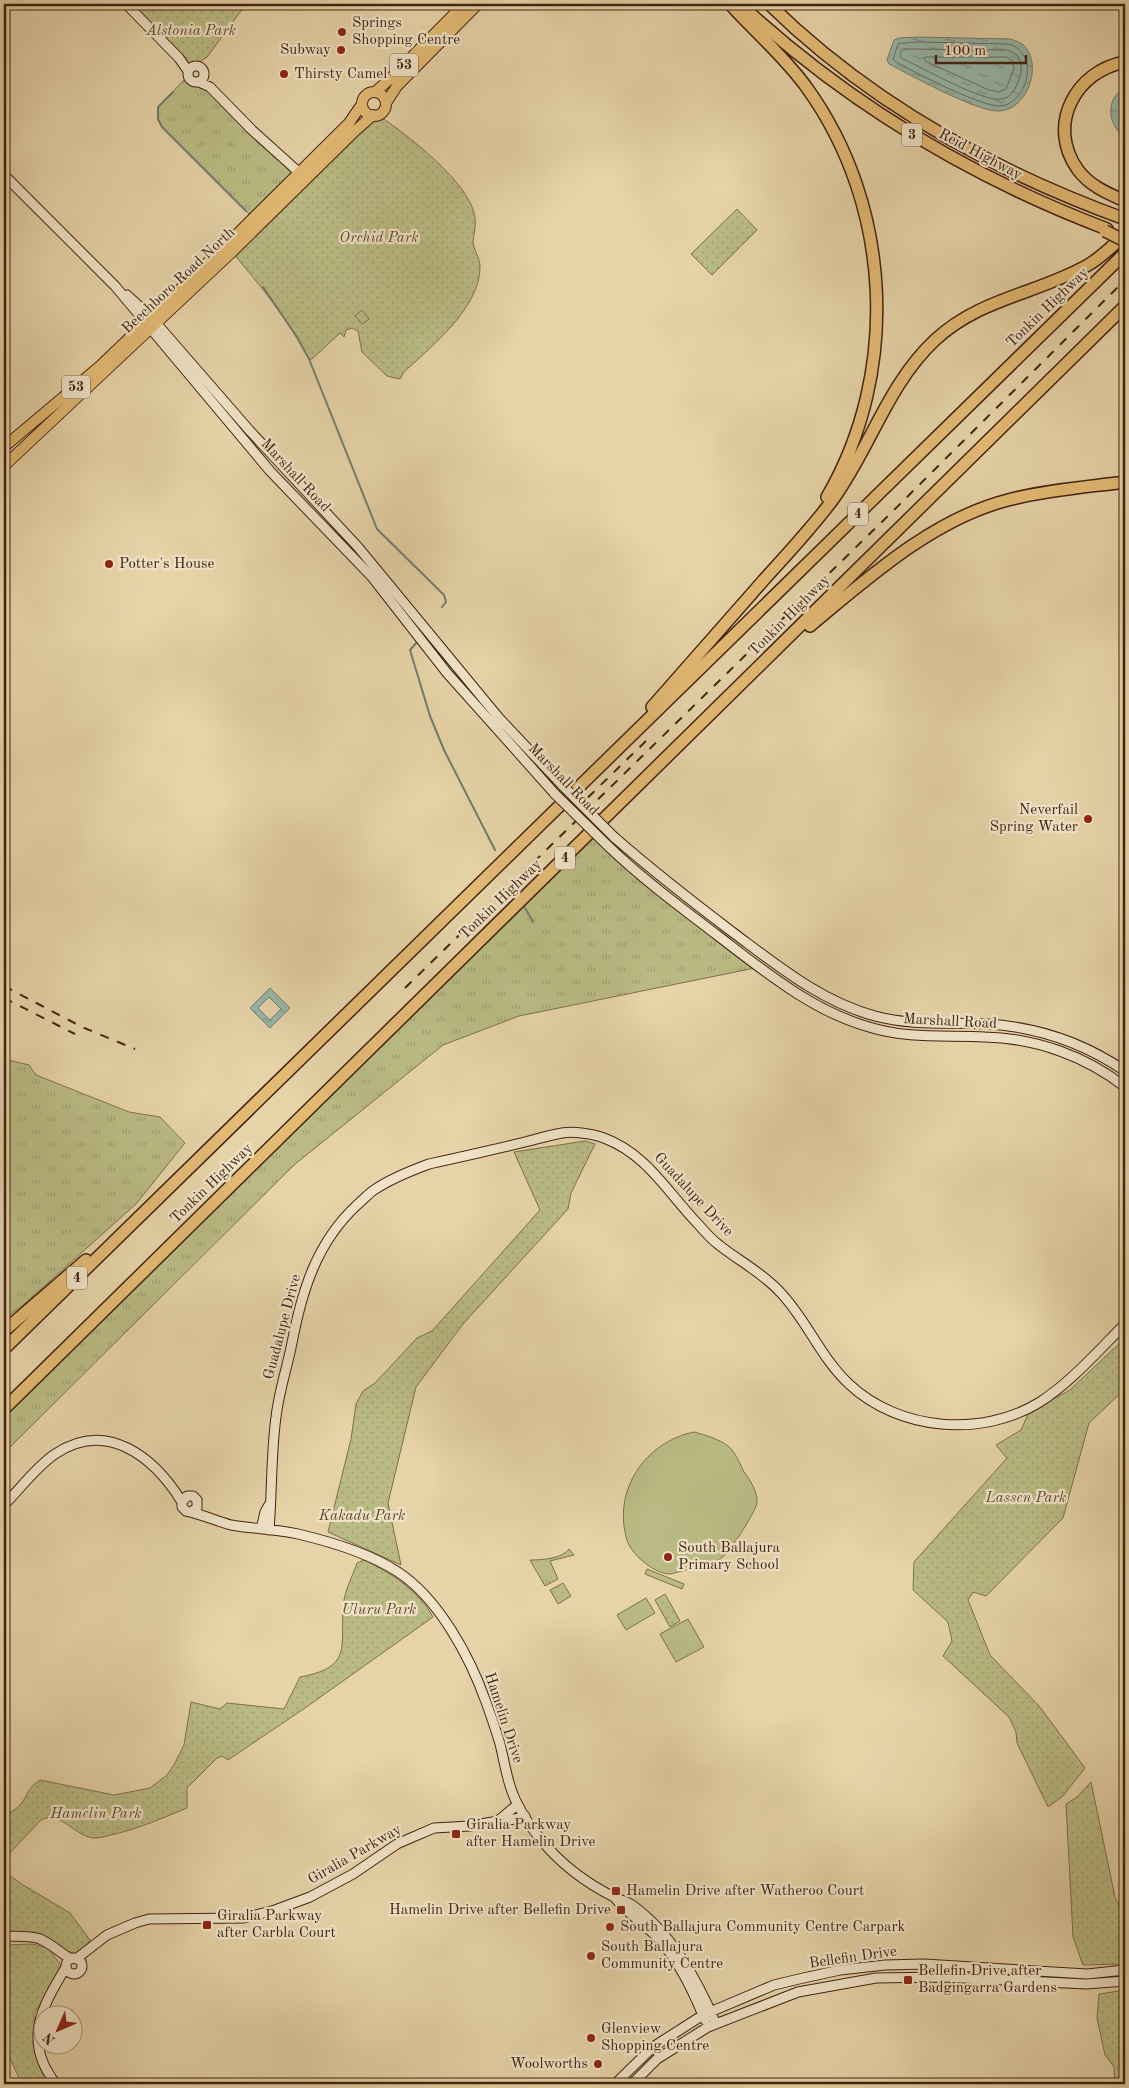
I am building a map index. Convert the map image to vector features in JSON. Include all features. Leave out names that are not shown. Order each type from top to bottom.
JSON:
[{"type":"highway","points":[[730,4],[806,86],[831,127],[859,192],[874,261],[876,332],[870,379],[859,425],[831,490],[792,548]]},
{"type":"highway","name":"Reid Highway","points":[[740,4],[817,70],[908,133],[988,178],[1106,230]]},
{"type":"highway","name":"Reid Highway","points":[[769,4],[849,72],[924,124],[1012,172],[1078,202],[1122,218]]},
{"type":"highway","points":[[1125,62],[1106,67],[1082,85],[1070,102],[1065,121],[1068,152],[1084,178],[1100,190],[1125,201]]},
{"type":"highway","points":[[1106,230],[1125,235]]},
{"type":"highway","points":[[1106,230],[1125,241]]},
{"type":"highway","points":[[591,776],[819,517],[849,476],[910,366],[938,337],[953,325],[988,305],[1068,276],[1085,267],[1109,250],[1125,235]]},
{"type":"highway","name":"Tonkin Highway","points":[[4,1349],[1125,253]]},
{"type":"highway","name":"Tonkin Highway","points":[[4,1409],[1125,306]]},
{"type":"highway","points":[[620,804],[797,637],[878,571],[911,547],[958,520],[1008,500],[1125,482]]},
{"type":"highway","points":[[4,1331],[150,1207]]},
{"type":"highway","points":[[4,1418],[49,1365]]},
{"type":"main road","points":[[126,4],[190,69]]},
{"type":"main road","name":"53","points":[[362,104],[365,96],[375,92],[390,80],[464,4]]},
{"type":"main road","name":"53","points":[[373,116],[383,111],[386,103],[398,86],[478,4]]},
{"type":"main road","points":[[200,67],[204,71],[201,79],[193,82],[189,79],[190,69],[200,67]]},
{"type":"main road","points":[[201,79],[303,176]]},
{"type":"main road","name":"53","points":[[375,92],[381,94],[386,103]]},
{"type":"main road","points":[[362,104],[364,110],[373,116]]},
{"type":"main road","name":"Beechboro Road North","points":[[303,176],[349,124],[362,104]]},
{"type":"main road","name":"Beechboro Road North","points":[[4,466],[227,244],[373,116]]},
{"type":"main road","name":"Marshall Road","points":[[4,175],[115,286],[129,296],[270,471],[372,577],[447,673],[555,794],[606,844],[685,910],[753,962],[813,1003],[840,1017],[898,1034],[929,1037],[985,1037],[1033,1043],[1079,1059],[1107,1074],[1125,1087]]},
{"type":"main road","name":"Beechboro Road North","points":[[4,447],[150,322]]},
{"type":"main road","name":"Marshall Road","points":[[150,322],[358,547],[499,718],[614,837],[692,901],[797,978],[845,1006],[872,1015],[908,1022],[994,1025],[1036,1031],[1084,1048],[1125,1072]]},
{"type":"main road","name":"Guadalupe Drive","points":[[265,1529],[273,1484],[276,1418],[294,1326],[304,1289],[316,1260],[330,1235],[344,1217],[373,1190],[410,1171],[429,1164],[564,1132],[603,1138],[628,1149],[651,1168],[697,1223],[718,1244],[778,1289],[799,1314],[830,1364],[849,1384],[862,1396],[907,1418],[947,1425],[982,1423],[1018,1413],[1041,1401],[1066,1381],[1125,1324]]},
{"type":"main road","points":[[4,1505],[54,1454],[69,1446],[96,1440],[116,1443],[136,1452],[184,1499],[184,1509],[195,1508],[195,1497],[184,1499]]},
{"type":"main road","name":"Hamelin Drive","points":[[195,1508],[214,1518],[232,1524],[317,1539],[368,1556],[400,1574],[433,1604],[460,1645],[480,1684],[500,1742],[517,1805],[533,1830],[557,1857],[615,1898],[633,1905],[667,1937],[692,1975],[712,2025]]},
{"type":"main road","name":"Giralia Parkway","points":[[56,2084],[43,2063],[38,2033],[42,2011],[49,1994],[72,1965],[107,1935],[135,1923],[150,1920],[244,1918],[275,1910],[310,1897],[353,1874],[412,1836],[434,1828],[470,1826],[498,1820],[517,1805]]},
{"type":"main road","name":"Giralia Parkway","points":[[498,1820],[503,1822],[524,1816]]},
{"type":"main road","points":[[4,1936],[28,1937],[42,1940],[60,1953],[72,1965]]},
{"type":"main road","name":"Bellefin Drive","points":[[615,2084],[652,2047],[707,2014],[774,1985],[840,1970],[885,1965],[924,1964],[1087,1974],[1125,1970]]},
{"type":"main road","name":"Bellefin Drive","points":[[632,2084],[657,2059],[712,2025],[798,1992],[876,1978],[943,1977],[1086,1984],[1125,1981]]},
{"type":"green space","name":"Alstonia Park","points":[[130,4],[246,4],[207,57],[192,67],[179,58]]},
{"type":"green space","points":[[188,76],[191,81],[199,82],[299,172],[253,218],[162,127],[158,119],[158,107]]},
{"type":"green space","name":"Orchid Park","points":[[378,115],[436,160],[462,190],[471,205],[475,218],[473,244],[480,266],[478,281],[464,311],[440,338],[404,372],[400,379],[387,376],[362,352],[358,331],[352,328],[346,330],[344,337],[340,333],[312,359],[309,359],[274,304],[232,252]]},
{"type":"green space","points":[[737,209],[757,230],[712,275],[691,254]]},
{"type":"green space","points":[[362,310],[369,319],[362,324],[355,316]]},
{"type":"green space","points":[[593,831],[760,967],[519,1016],[443,1045],[294,1165],[4,1453],[4,1418]]},
{"type":"green space","points":[[4,1059],[29,1065],[36,1075],[129,1112],[160,1117],[185,1143],[136,1204],[23,1305],[4,1319]]},
{"type":"green space","name":"Kakadu Park","points":[[585,1141],[595,1144],[571,1193],[568,1209],[463,1324],[416,1387],[388,1503],[401,1565],[328,1532],[351,1439],[356,1404],[363,1391],[375,1383],[417,1338],[432,1331],[540,1210],[514,1152]]},
{"type":"green space","name":"Lassen Park","points":[[1125,1338],[1125,1389],[1089,1423],[1063,1518],[986,1596],[973,1592],[968,1600],[990,1655],[1040,1707],[1085,1768],[1063,1796],[1048,1807],[1017,1743],[1016,1732],[1009,1717],[943,1656],[952,1641],[948,1622],[913,1590],[914,1562],[1007,1458],[996,1445],[1021,1430],[1029,1412],[1070,1390]]},
{"type":"green space","points":[[694,1432],[716,1439],[731,1448],[753,1486],[757,1503],[741,1533],[720,1559],[678,1572],[663,1573],[644,1562],[629,1545],[624,1522],[624,1504],[636,1471],[647,1458],[661,1446],[676,1438]]},
{"type":"green space","points":[[569,1549],[574,1555],[550,1561],[558,1579],[545,1586],[530,1560],[556,1557]]},
{"type":"green space","points":[[364,1560],[403,1583],[420,1599],[433,1617],[228,1760],[222,1756],[217,1758],[187,1788],[187,1808],[151,1823],[98,1838],[82,1834],[55,1818],[48,1818],[41,1820],[4,1859],[4,1815],[18,1807],[31,1788],[40,1780],[114,1795],[150,1788],[167,1775],[184,1745],[191,1702],[220,1709],[227,1703],[284,1709],[300,1677],[318,1673],[330,1667],[337,1659],[341,1650],[345,1595],[357,1563]]},
{"type":"green space","points":[[647,1569],[684,1584],[682,1589],[645,1574]]},
{"type":"green space","points":[[563,1583],[571,1596],[558,1604],[550,1590]]},
{"type":"green space","points":[[665,1594],[680,1621],[670,1627],[655,1600]]},
{"type":"green space","points":[[646,1598],[655,1613],[626,1630],[617,1615]]},
{"type":"green space","points":[[688,1619],[704,1647],[676,1662],[660,1634]]},
{"type":"green space","points":[[1091,1782],[1115,1897],[1125,1919],[1125,1964],[1083,1965],[1073,1937],[1066,1804],[1077,1797]]},
{"type":"green space","points":[[4,1871],[20,1883],[70,1913],[90,1940],[84,1948],[77,1954],[70,1955],[45,1938],[4,1934]]},
{"type":"green space","points":[[32,1944],[48,1948],[62,1967],[39,2006],[32,2006],[32,2056],[36,2056],[43,2074],[51,2084],[22,2084],[4,2046],[4,1945]]},
{"type":"green space","points":[[1125,1990],[1125,2084],[1115,2084],[1114,2067],[1105,2055],[1097,2018],[1099,1994]]},
{"type":"water","points":[[918,37],[1010,39],[1019,42],[1025,46],[1031,57],[1032,77],[1029,87],[1017,104],[1009,109],[999,111],[989,110],[961,100],[889,64],[887,60],[894,40]]},
{"type":"water","points":[[1125,88],[1125,137],[1119,132],[1112,120],[1111,105],[1118,93]]},
{"type":"water","points":[[270,988],[290,1008],[270,1028],[250,1008]],"holes":[[[269,997],[281,1009],[270,1020],[258,1008]]]},
{"type":"waterway","points":[[173,92],[158,107],[158,119],[162,127],[246,211]]},
{"type":"waterway","points":[[263,287],[297,337],[309,359],[377,529],[444,595],[446,602],[442,607]]},
{"type":"waterway","points":[[418,641],[410,650],[430,716],[444,750],[495,850]]},
{"type":"waterway","points":[[525,908],[533,922]]},
{"type":"railway","points":[[405,988],[893,511],[1125,280]]},
{"type":"railway","points":[[575,810],[649,738]]},
{"type":"railway","points":[[4,986],[82,1027],[135,1049]]},
{"type":"railway","points":[[4,998],[75,1034]]},
{"type":"place","name":"Springs Shopping Centre","points":[[342,32]]},
{"type":"place","name":"Subway","points":[[341,50]]},
{"type":"place","name":"Thirsty Camel","points":[[284,74]]},
{"type":"place","name":"Potter's House","points":[[109,564]]},
{"type":"place","name":"Neverfail Spring Water","points":[[1088,819]]},
{"type":"place","name":"South Ballajura Primary School","points":[[668,1557]]},
{"type":"place","name":"Giralia Parkway after Hamelin Drive","points":[[456,1834]]},
{"type":"place","name":"Hamelin Drive after Watheroo Court","points":[[616,1891]]},
{"type":"place","name":"Hamelin Drive after Bellefin Drive","points":[[621,1910]]},
{"type":"place","name":"Giralia Parkway after Carbla Court","points":[[207,1925]]},
{"type":"place","name":"South Ballajura Community Centre Carpark","points":[[610,1927]]},
{"type":"place","name":"South Ballajura Community Centre","points":[[591,1956]]},
{"type":"place","name":"Bellefin Drive after Badgingarra Gardens","points":[[908,1980]]},
{"type":"place","name":"Glenview Shopping Centre","points":[[591,2038]]},
{"type":"place","name":"Woolworths","points":[[598,2064]]},
{"type":"park label","name":"Uluru Park","points":[[379,1610]]},
{"type":"park label","name":"Hamelin Park","points":[[96,1814]]}]
